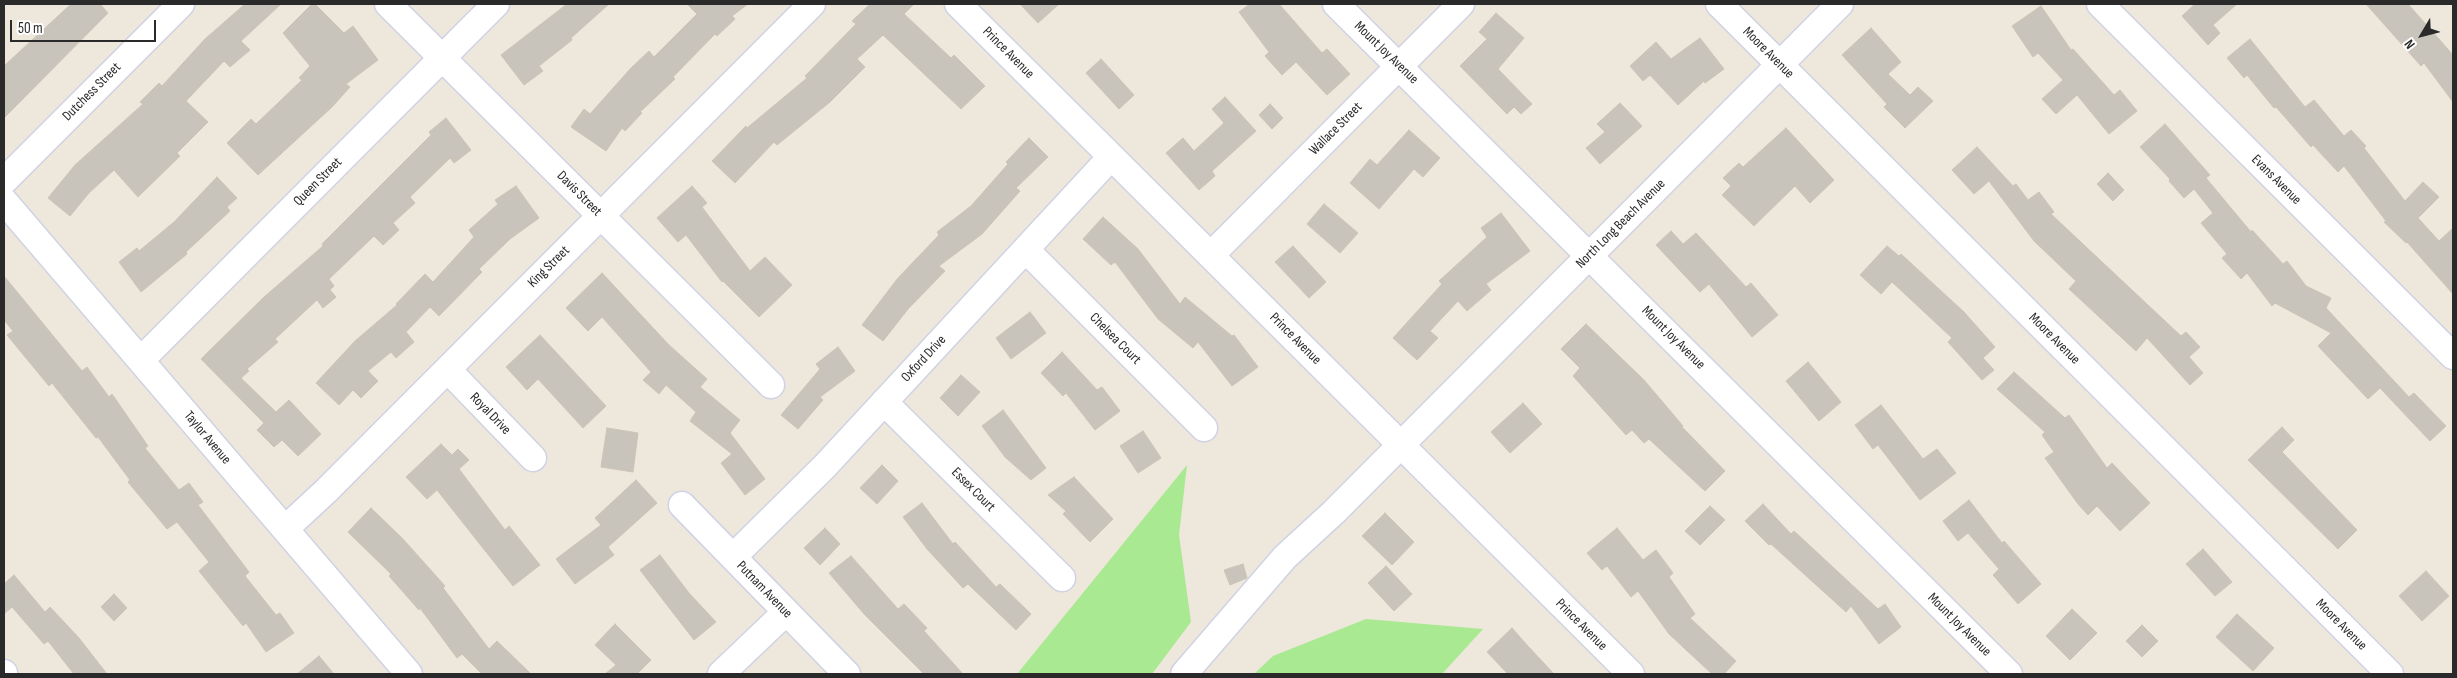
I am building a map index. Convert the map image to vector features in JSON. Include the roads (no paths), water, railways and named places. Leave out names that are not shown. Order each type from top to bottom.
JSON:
[{"type":"street","name":"Dutchess Street","points":[[4,181],[181,4]]},
{"type":"street","name":"Davis Street","points":[[388,4],[771,385]]},
{"type":"street","name":"Queen Street","points":[[140,360],[496,4]]},
{"type":"street","name":"King Street","points":[[285,529],[448,370],[812,4]]},
{"type":"street","name":"Prince Avenue","points":[[958,4],[1631,674]]},
{"type":"street","name":"Mount Joy Avenue","points":[[1336,4],[1400,65],[2008,674]]},
{"type":"street","name":"Wallace Street","points":[[1211,255],[1461,4]]},
{"type":"street","name":"Moore Avenue","points":[[1719,4],[2390,674]]},
{"type":"street","name":"North Long Beach Avenue","points":[[1184,674],[1285,557],[1401,445],[1840,4]]},
{"type":"street","name":"Evans Avenue","points":[[2100,4],[2453,356]]},
{"type":"street","name":"Oxford Drive","points":[[733,557],[824,466],[1111,157]]},
{"type":"street","name":"Taylor Avenue","points":[[4,201],[409,674]]},
{"type":"street","name":"Chelsea Court","points":[[1026,250],[1204,428]]},
{"type":"street","name":"Royal Drive","points":[[448,370],[533,458]]},
{"type":"street","name":"Essex Court","points":[[884,402],[1062,578]]},
{"type":"street","name":"Putnam Avenue","points":[[682,505],[847,674]]},
{"type":"street","points":[[721,674],[786,612]]}]
